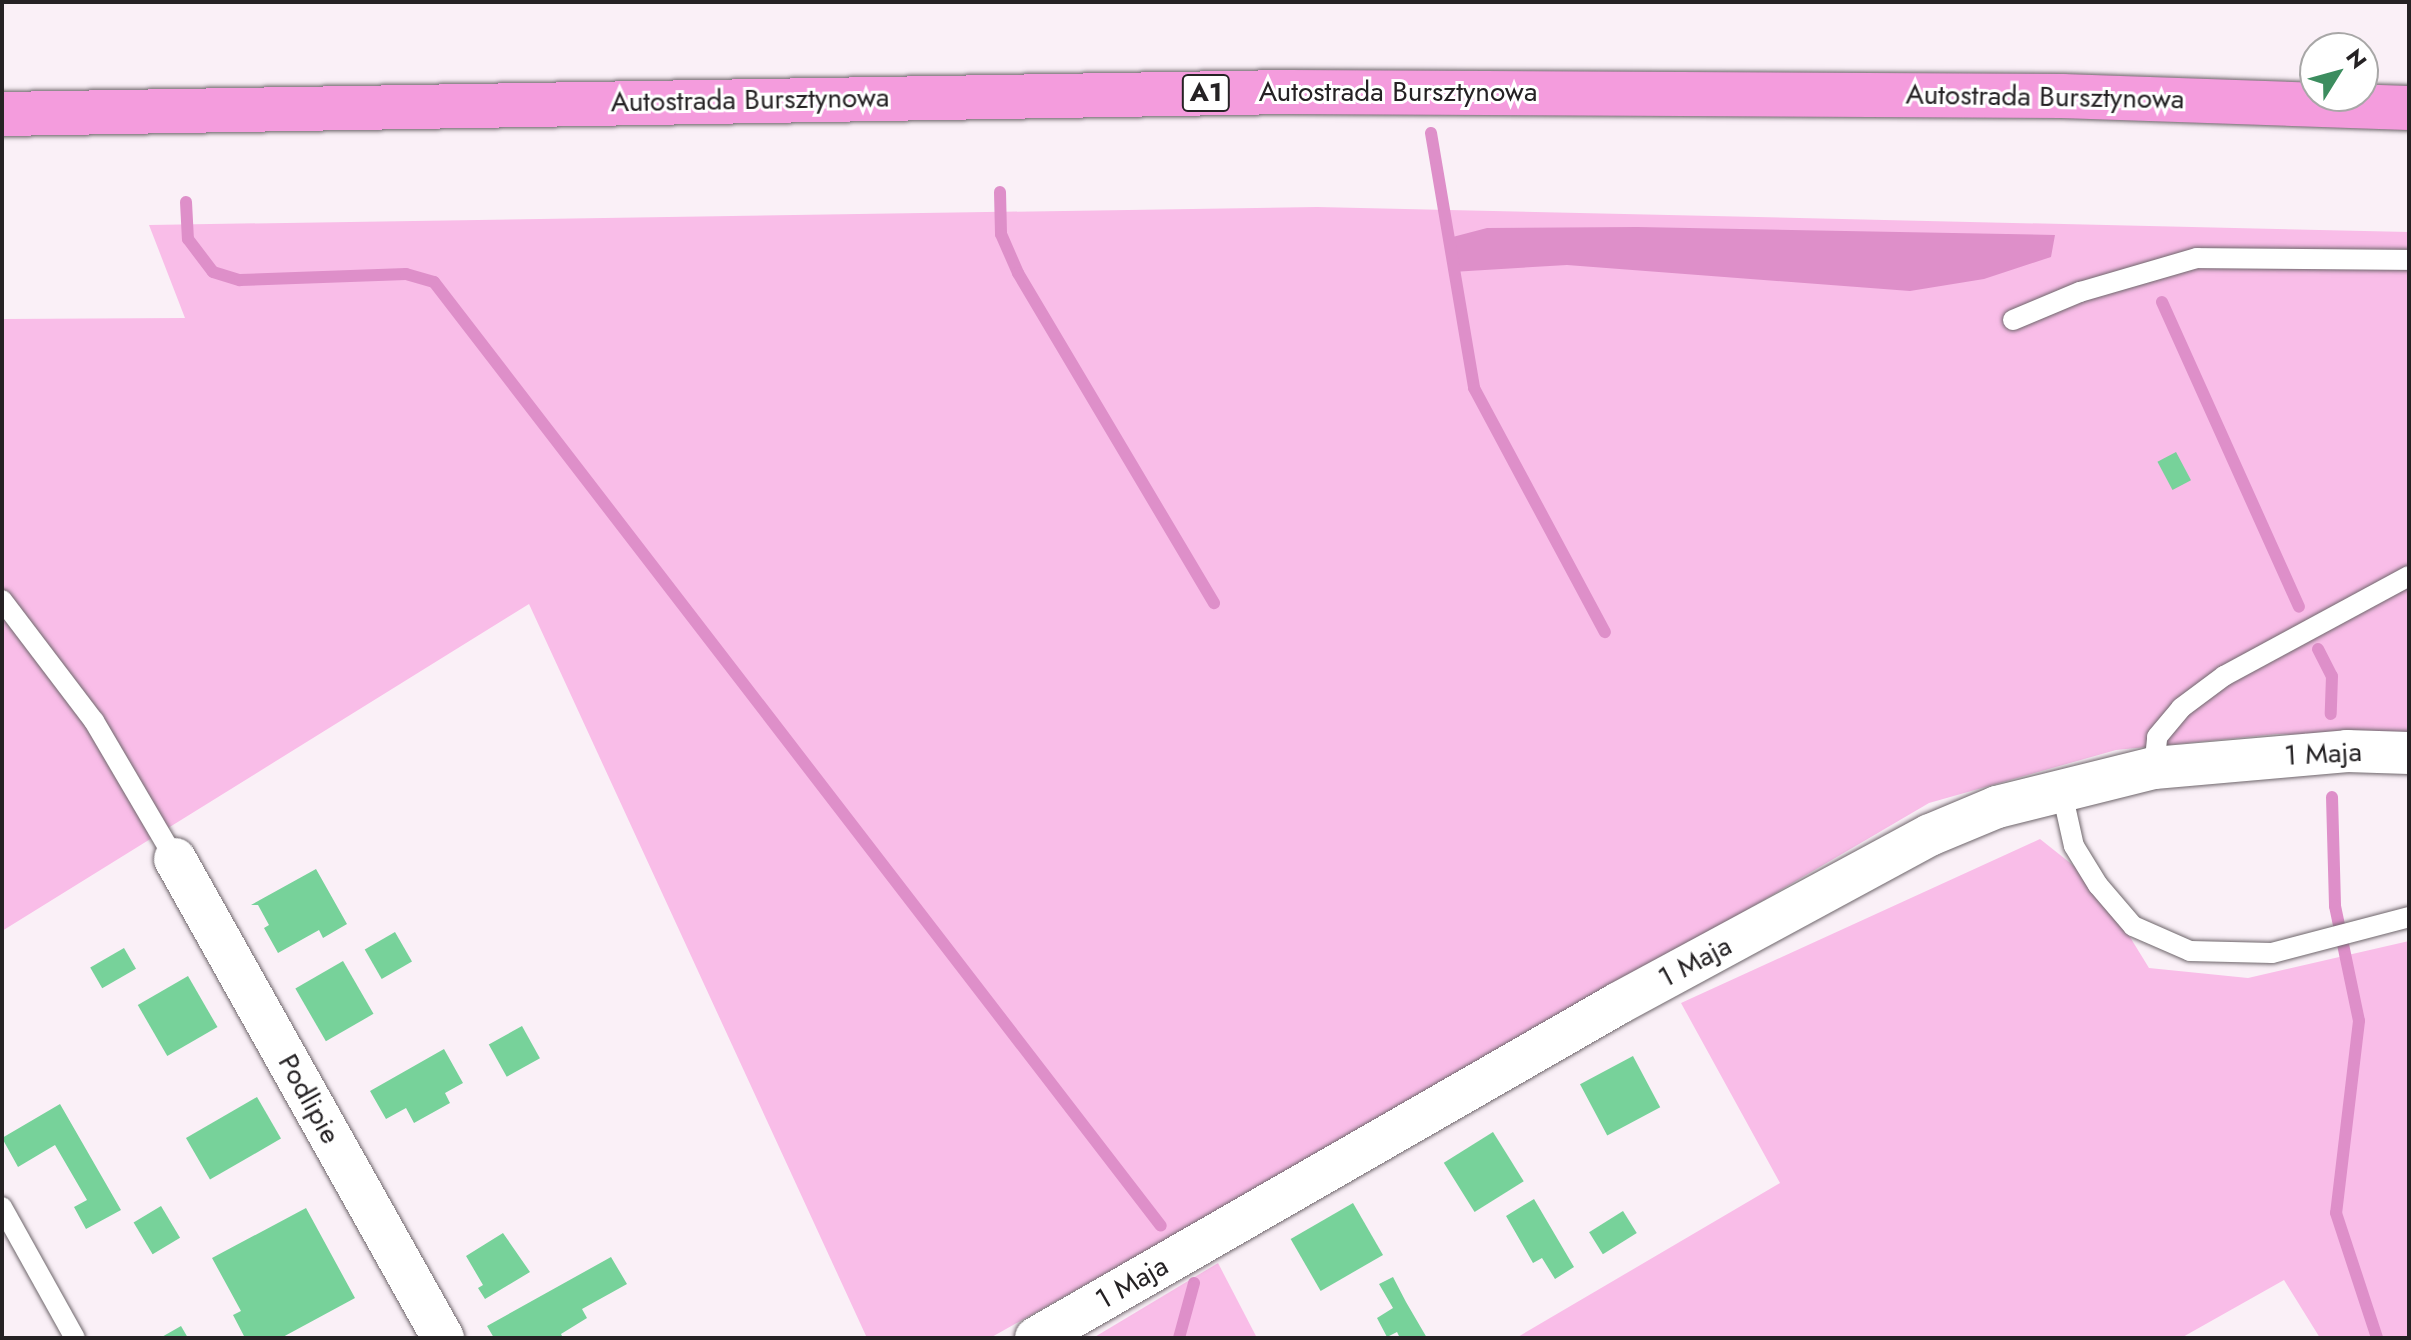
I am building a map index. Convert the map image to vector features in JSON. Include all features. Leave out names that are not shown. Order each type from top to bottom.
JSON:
[{"type":"highway","name":"Autostrada Bursztynowa","points":[[2,114],[1396,92],[2062,96],[2409,108]]},
{"type":"street","name":"1 Maja","points":[[1036,1338],[1619,1003],[1930,835],[2061,788],[2154,768],[2347,751],[2409,753]]},
{"type":"street","name":"Podlipie","points":[[175,859],[443,1338]]},
{"type":"lane","points":[[2013,320],[2080,292],[2197,258],[2409,260]]},
{"type":"lane","points":[[2154,768],[2157,737],[2181,708],[2224,676],[2409,576]]},
{"type":"lane","points":[[2,600],[94,721],[175,859]]},
{"type":"lane","points":[[2061,788],[2074,846],[2133,926],[2190,951],[2272,953],[2409,917]]},
{"type":"lane","points":[[2,1207],[75,1338]]},
{"type":"shaded area","points":[[1317,207],[2409,232],[2409,737],[2278,734],[2116,750],[1929,803],[1566,1016],[990,1338],[867,1338],[529,604],[2,931],[2,319],[185,318],[149,225]]},
{"type":"shaded area","points":[[1637,227],[2055,235],[2051,257],[1984,279],[1910,291],[1567,265],[1452,272],[1445,239],[1487,228]]},
{"type":"shaded area","points":[[2040,839],[2098,885],[2149,968],[2248,978],[2409,941],[2409,1338],[2320,1338],[2284,1280],[2181,1338],[1516,1338],[1780,1183],[1681,1003]]},
{"type":"shaded area","points":[[1218,1263],[1257,1338],[1093,1338]]},
{"type":"building","points":[[2176,452],[2191,480],[2172,490],[2157,462]]},
{"type":"building","points":[[316,869],[347,924],[323,938],[319,930],[278,953],[264,928],[269,925],[258,905],[251,905]]},
{"type":"building","points":[[395,932],[412,961],[382,979],[365,950]]},
{"type":"building","points":[[124,948],[136,969],[102,988],[90,968]]},
{"type":"building","points":[[343,961],[374,1014],[326,1041],[295,988]]},
{"type":"building","points":[[188,976],[218,1027],[167,1056],[138,1005]]},
{"type":"building","points":[[522,1026],[540,1058],[507,1077],[489,1044]]},
{"type":"building","points":[[444,1049],[463,1083],[445,1093],[450,1103],[414,1123],[406,1108],[386,1119],[370,1091]]},
{"type":"building","points":[[1633,1056],[1660,1107],[1607,1135],[1580,1084]]},
{"type":"building","points":[[257,1097],[281,1139],[210,1180],[186,1138]]},
{"type":"building","points":[[60,1104],[121,1210],[86,1229],[74,1207],[87,1200],[55,1145],[18,1167],[2,1138]]},
{"type":"building","points":[[1493,1132],[1524,1181],[1475,1212],[1444,1163]]},
{"type":"building","points":[[1534,1199],[1574,1267],[1555,1279],[1542,1258],[1533,1263],[1506,1216]]},
{"type":"building","points":[[1353,1203],[1383,1255],[1321,1291],[1291,1239]]},
{"type":"building","points":[[161,1206],[180,1238],[153,1254],[134,1222]]},
{"type":"building","points":[[306,1208],[355,1298],[281,1338],[245,1338],[233,1315],[241,1311],[212,1258]]},
{"type":"building","points":[[1623,1211],[1637,1233],[1603,1254],[1589,1232]]},
{"type":"building","points":[[503,1233],[530,1272],[485,1299],[478,1288],[483,1285],[466,1256]]},
{"type":"building","points":[[611,1257],[627,1284],[582,1309],[587,1318],[561,1334],[563,1338],[494,1338],[487,1326]]},
{"type":"building","points":[[1393,1277],[1427,1338],[1400,1338],[1397,1332],[1387,1337],[1377,1318],[1393,1308],[1379,1284]]},
{"type":"building","points":[[181,1326],[188,1338],[160,1338]]},
{"type":"waterway","points":[[1431,133],[1474,388],[1605,632]]},
{"type":"waterway","points":[[1000,192],[1001,234],[1018,273],[1214,603]]},
{"type":"waterway","points":[[186,202],[188,239],[213,272],[240,280],[406,274],[434,282],[1161,1226]]},
{"type":"waterway","points":[[2162,302],[2299,607]]},
{"type":"waterway","points":[[2318,649],[2332,676],[2331,714]]},
{"type":"waterway","points":[[2332,797],[2335,906],[2359,1021],[2336,1213],[2377,1338]]},
{"type":"waterway","points":[[1179,1338],[1194,1283]]}]
